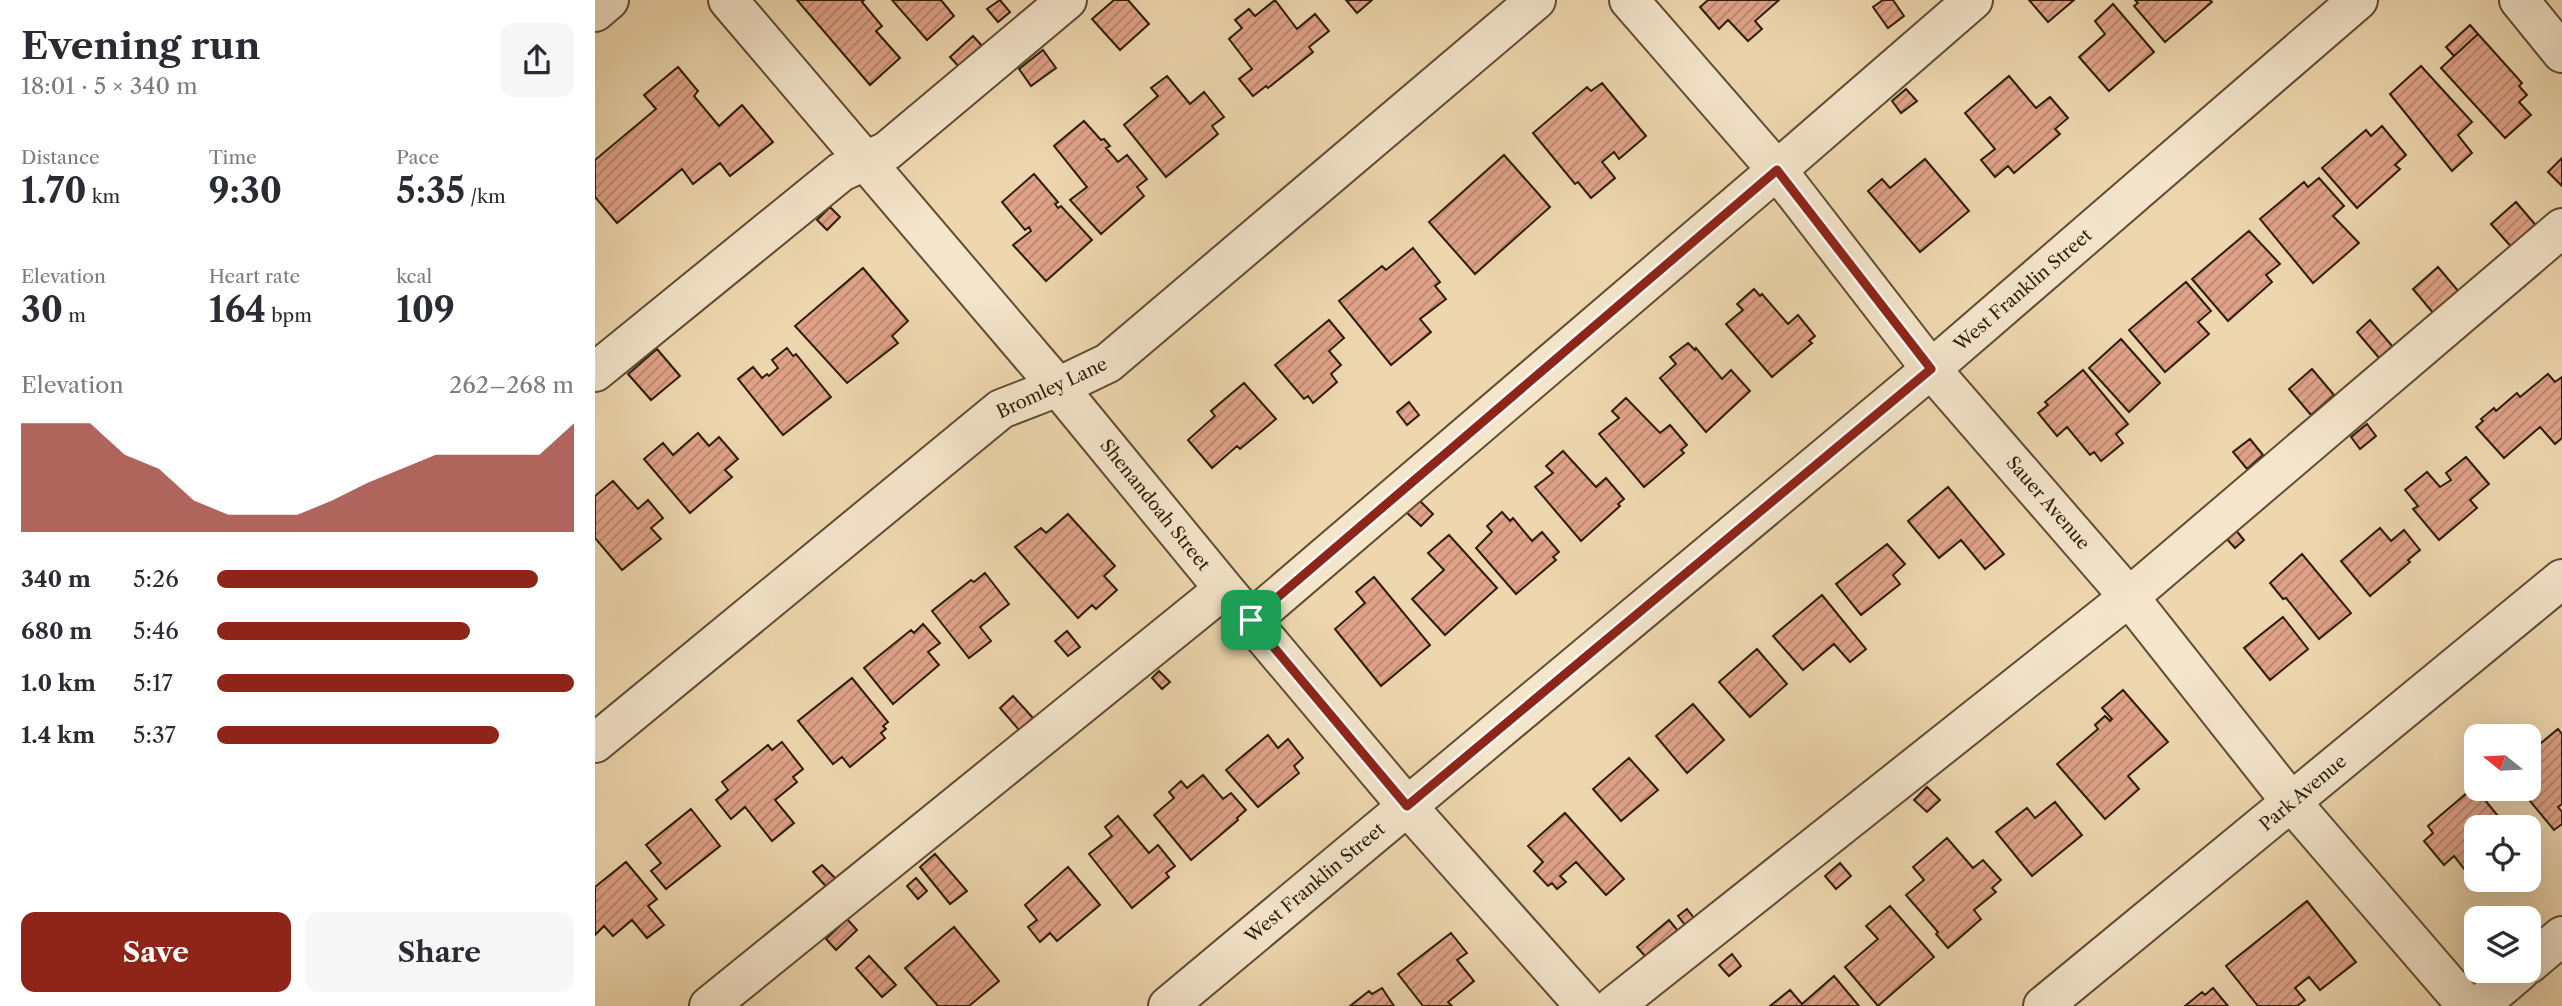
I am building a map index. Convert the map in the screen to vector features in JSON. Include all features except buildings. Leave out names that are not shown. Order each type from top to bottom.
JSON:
[{"type":"street","points":[[595,12],[609,0]]},
{"type":"street","name":"Shenandoah Street","points":[[728,0],[1058,387],[1407,806],[1585,1006]]},
{"type":"street","points":[[595,372],[842,172],[887,151],[1067,0]]},
{"type":"street","name":"Bromley Lane","points":[[595,743],[1000,409],[1058,387],[1108,363],[1536,0]]},
{"type":"street","name":"Sauer Avenue","points":[[1629,0],[1777,170],[1931,369],[2129,597],[2292,803],[2467,1006]]},
{"type":"street","points":[[1251,620],[1973,0]]},
{"type":"street","name":"West Franklin Street","points":[[1168,1006],[1931,369],[2358,0]]},
{"type":"street","points":[[2519,0],[2562,52]]},
{"type":"street","points":[[1614,1006],[2129,597],[2562,228]]},
{"type":"street","name":"Park Avenue","points":[[2043,1006],[2562,579]]},
{"type":"street","points":[[709,1006],[1224,589]]},
{"type":"street","points":[[2541,954],[2562,936]]},
{"type":"street","points":[[2479,1006],[2506,983]]},
{"type":"route","points":[[1777,170],[1931,369],[1407,806],[1251,620],[1777,170]]}]
